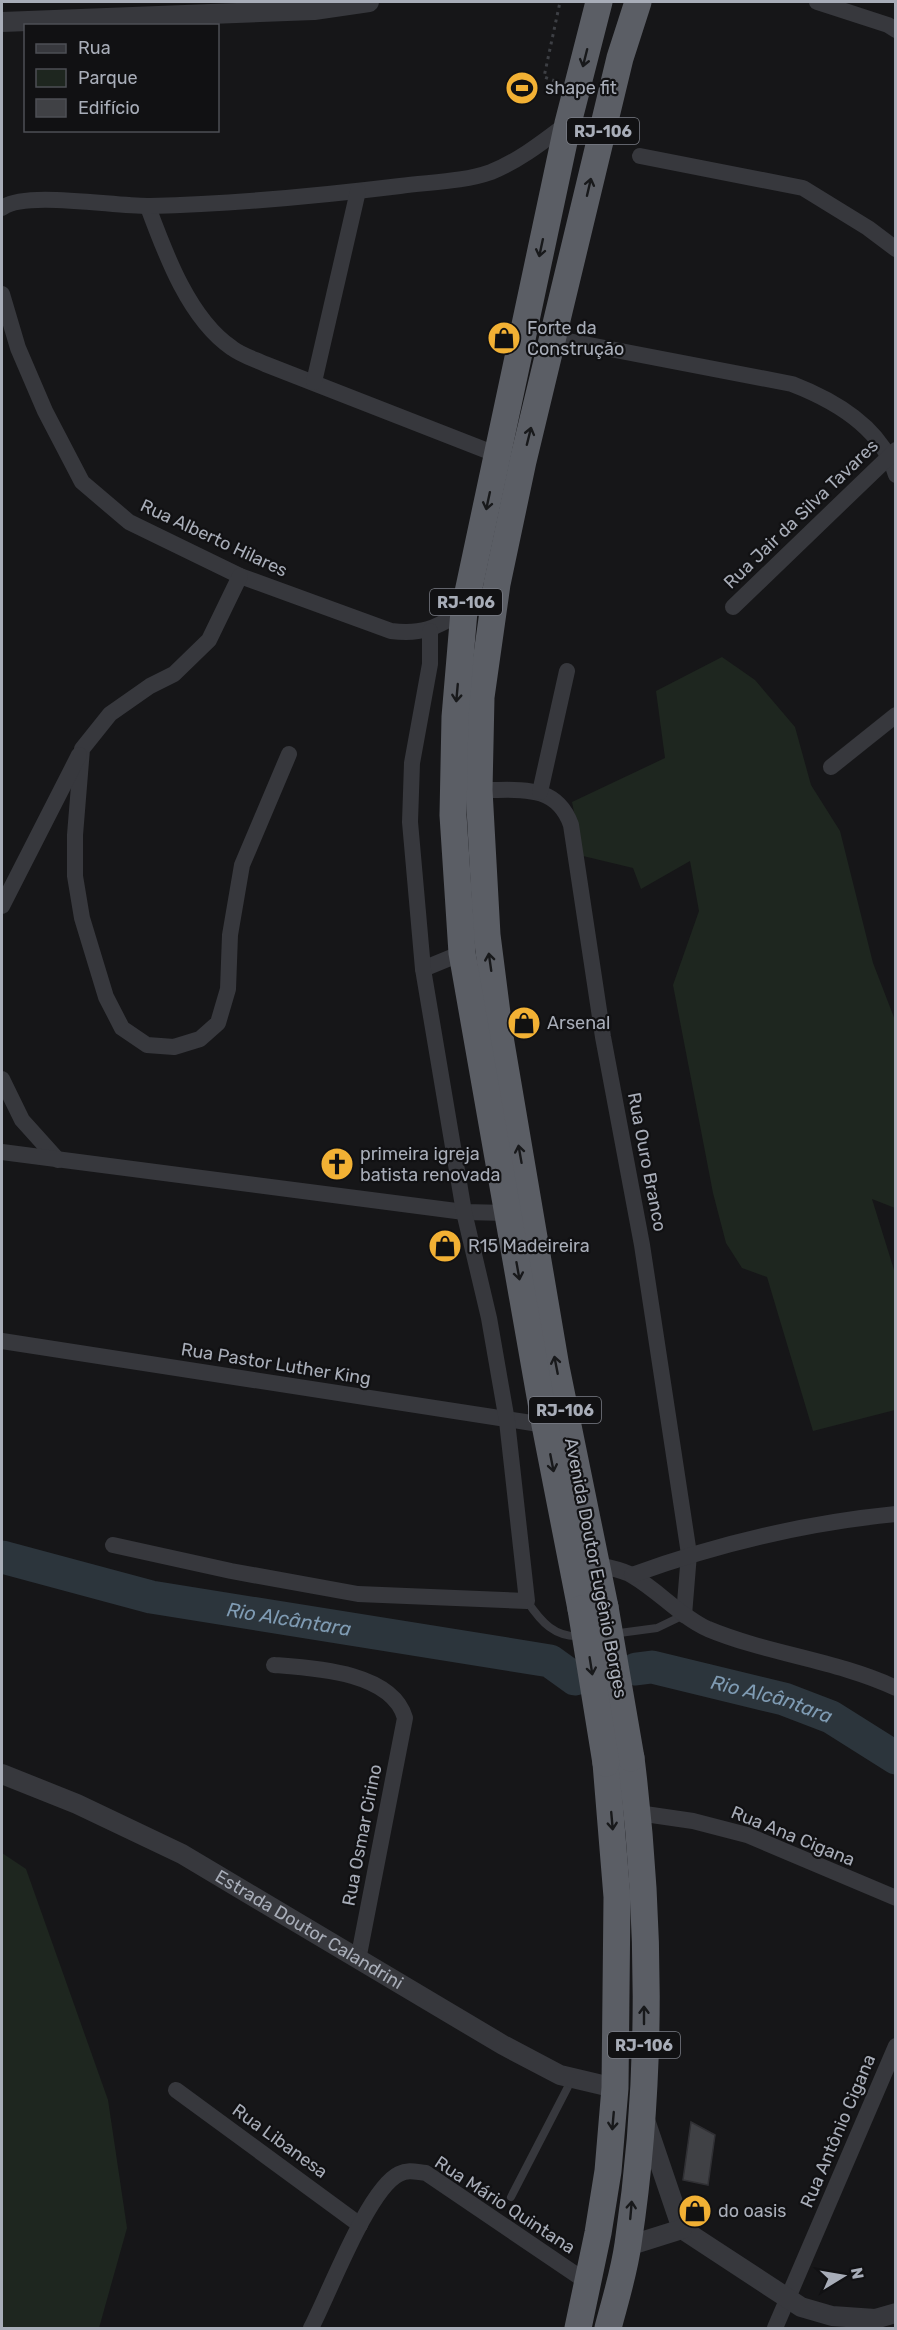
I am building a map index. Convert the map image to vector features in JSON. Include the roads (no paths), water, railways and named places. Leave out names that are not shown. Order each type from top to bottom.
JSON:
[{"type":"highway","name":"Avenida Doutor Eugênio Borges","points":[[576,2326],[587,2282],[608,2171],[615,2088],[618,1760],[593,1608],[545,1425],[462,953],[453,815],[455,717],[464,611],[568,123],[599,2]]},
{"type":"highway","name":"Avenida Doutor Eugênio Borges","points":[[593,1608],[599,1565],[556,1367],[500,1036],[487,935],[479,790],[481,697],[497,584],[620,58],[638,2]]},
{"type":"highway","name":"Avenida Doutor Eugênio Borges","points":[[608,2328],[628,2246],[642,2110],[644,1927],[638,1813],[618,1760]]},
{"type":"street","points":[[2,22],[314,10],[369,2]]},
{"type":"street","points":[[817,2],[896,30]]},
{"type":"street","points":[[2,208],[8,204],[29,199],[148,207],[358,191],[489,172],[513,161],[568,123]]},
{"type":"street","points":[[640,156],[803,189],[868,228],[896,249]]},
{"type":"street","points":[[315,382],[358,191]]},
{"type":"street","points":[[148,207],[171,266],[199,314],[231,348],[265,364],[498,455]]},
{"type":"street","name":"Rua Alberto Hilares","points":[[2,294],[18,348],[45,411],[82,482],[129,522],[240,576],[391,631],[410,633],[430,631],[464,611]]},
{"type":"street","points":[[553,338],[792,384],[826,397],[863,425],[892,452],[896,475]]},
{"type":"street","name":"Rua Jair da Silva Tavares","points":[[733,607],[892,452]]},
{"type":"street","points":[[2,906],[82,749],[110,714],[150,686],[174,674],[209,640],[240,576]]},
{"type":"street","points":[[113,1545],[231,1571],[358,1594],[527,1601],[507,1421],[489,1318],[464,1212],[423,969],[410,822],[412,763],[430,663],[430,631]]},
{"type":"street","points":[[479,790],[540,792],[567,671]]},
{"type":"street","points":[[831,767],[893,722]]},
{"type":"street","points":[[82,749],[75,835],[75,876],[90,951],[106,997],[122,1028],[147,1045],[174,1047],[200,1039],[218,1023],[228,989],[230,935],[242,865],[289,754]]},
{"type":"street","name":"Rua Ouro Branco","points":[[540,792],[558,801],[566,811],[571,825],[603,1037],[642,1245],[689,1554],[684,1615]]},
{"type":"street","points":[[423,969],[462,953]]},
{"type":"street","points":[[2,1079],[22,1120],[58,1160]]},
{"type":"street","points":[[2,1152],[153,1170],[285,1191],[464,1212],[508,1213]]},
{"type":"street","name":"Rua Pastor Luther King","points":[[2,1341],[507,1421],[545,1425]]},
{"type":"street","points":[[632,1575],[689,1554],[770,1534],[896,1514]]},
{"type":"street","points":[[599,1565],[632,1575],[684,1615],[706,1628],[746,1643],[834,1666],[896,1688]]},
{"type":"street","name":"Rua Osmar Cirino","points":[[274,1665],[320,1669],[378,1685],[393,1695],[402,1707],[405,1718],[358,1960]]},
{"type":"street","name":"Estrada Doutor Calandrini","points":[[2,1774],[77,1804],[182,1854],[503,2045],[572,2079],[615,2088]]},
{"type":"street","name":"Rua Ana Cigana","points":[[638,1813],[693,1821],[747,1835],[896,1898]]},
{"type":"street","name":"Rua Antônio Cigana","points":[[775,2328],[896,2046]]},
{"type":"street","name":"Rua Libanesa","points":[[176,2090],[360,2225]]},
{"type":"street","points":[[642,2110],[682,2229],[801,2307],[832,2316],[896,2320]]},
{"type":"street","name":"Rua Mário Quintana","points":[[311,2328],[360,2225],[388,2181],[410,2170],[426,2174],[587,2282]]},
{"type":"street","points":[[628,2246],[682,2229]]},
{"type":"street","points":[[875,2319],[896,2313]]},
{"type":"lane","points":[[527,1601],[540,1621],[555,1632],[575,1636],[657,1628],[684,1615]]},
{"type":"lane","points":[[511,2197],[572,2079]]},
{"type":"waterway","name":"Rio Alcântara","points":[[2,1557],[151,1597],[550,1661],[575,1679]]},
{"type":"waterway","name":"Rio Alcântara","points":[[636,1669],[652,1667],[784,1699],[831,1717],[896,1758]]},
{"type":"place","name":"shape fit","points":[[522,88]]},
{"type":"place","name":"Forte da Construção","points":[[504,338]]},
{"type":"place","name":"Arsenal","points":[[524,1023]]},
{"type":"place","name":"primeira igreja batista renovada","points":[[337,1164]]},
{"type":"place","name":"R15 Madeireira","points":[[445,1246]]},
{"type":"place","name":"do oasis","points":[[695,2211]]}]
